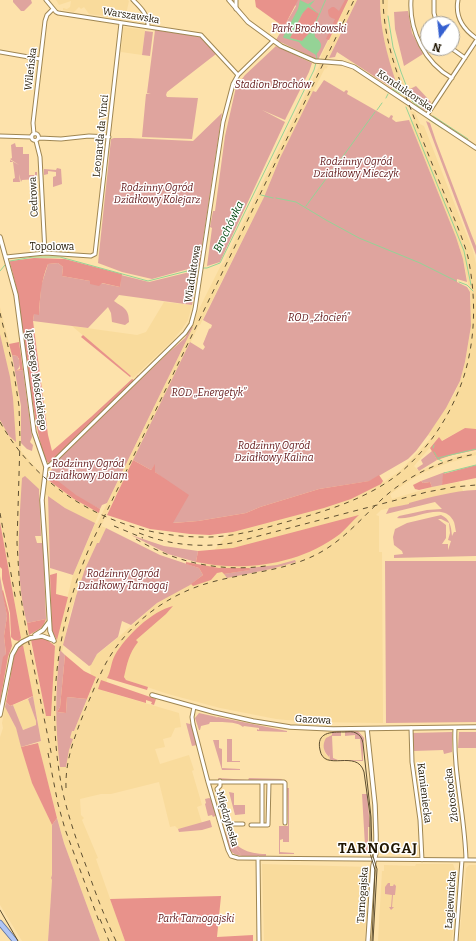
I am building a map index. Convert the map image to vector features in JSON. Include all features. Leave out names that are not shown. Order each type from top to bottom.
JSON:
[{"type":"main road","points":[[0,923],[15,941]]},
{"type":"street","points":[[46,0],[53,9]]},
{"type":"street","points":[[132,0],[146,15],[149,22],[148,27]]},
{"type":"street","points":[[229,0],[248,22],[273,41]]},
{"type":"street","points":[[236,0],[236,8]]},
{"type":"street","points":[[411,0],[414,28],[420,44],[434,63],[452,78]]},
{"type":"street","points":[[434,0],[435,16]]},
{"type":"street","points":[[427,115],[476,40],[468,32],[460,20],[458,0]]},
{"type":"street","name":"Warszawska","points":[[53,9],[58,13],[201,35],[238,75]]},
{"type":"street","name":"Wileńska","points":[[33,135],[32,123],[46,18],[53,9]]},
{"type":"street","name":"Leonarda da Vinci","points":[[96,250],[121,23]]},
{"type":"street","name":"Konduktorska","points":[[273,41],[318,62],[342,63],[354,67],[476,148]]},
{"type":"street","name":"Wiaduktowa","points":[[46,467],[53,462],[189,328],[195,309],[202,268],[223,122],[233,84],[238,75],[273,41]]},
{"type":"street","points":[[0,52],[40,59]]},
{"type":"street","points":[[460,54],[465,58]]},
{"type":"street","points":[[33,135],[34,140],[89,136],[109,137]]},
{"type":"street","points":[[0,136],[38,135],[38,139]]},
{"type":"street","name":"Cedrowa","points":[[38,139],[45,253]]},
{"type":"street","name":"Ignacego Mościckiego","points":[[0,237],[17,302],[34,432],[46,467],[42,500],[50,634],[54,641],[45,636],[34,636]]},
{"type":"street","name":"Topolowa","points":[[6,257],[45,253],[91,256],[95,254],[96,250]]},
{"type":"street","points":[[0,715],[12,655],[17,646],[43,630],[49,621]]},
{"type":"street","name":"Gazowa","points":[[152,695],[194,708],[253,721],[285,726],[317,729],[476,727]]},
{"type":"street","name":"Międzyleska","points":[[194,708],[192,717],[193,724],[208,782],[231,856],[238,858],[476,860]]},
{"type":"street","name":"Kamieniecka","points":[[411,728],[412,762],[420,820],[422,860]]},
{"type":"street","name":"Złotostocka","points":[[455,728],[454,744],[464,830],[464,860]]},
{"type":"street","name":"Tarnogajska","points":[[367,729],[375,813],[376,850],[368,941]]},
{"type":"street","name":"Międzyleska","points":[[208,782],[285,783],[285,823]]},
{"type":"street","name":"Międzyleska","points":[[220,782],[220,786],[217,789],[228,824],[243,824]]},
{"type":"street","points":[[262,782],[262,825],[268,825],[269,782]]},
{"type":"street","name":"Międzyleska","points":[[251,825],[262,825]]},
{"type":"street","points":[[258,858],[259,941]]},
{"type":"street","name":"Łagiewnicka","points":[[456,940],[464,860]]},
{"type":"shaded area","points":[[56,0],[129,1],[125,19],[89,14],[84,7],[81,9],[79,7],[74,12],[63,10],[63,8],[67,9],[70,7],[71,1],[59,5]]},
{"type":"shaded area","points":[[300,0],[308,4],[315,0],[310,6],[319,14],[326,0],[314,28],[315,37],[321,44],[320,50],[316,55],[303,47],[299,42],[283,37],[298,9]],"holes":[[[308,7],[319,14],[312,30],[302,41],[290,38],[302,14]]]},
{"type":"shaded area","points":[[348,0],[357,0],[328,60],[321,60],[321,56]]},
{"type":"shaded area","points":[[380,0],[388,0],[387,24],[391,46],[399,72],[411,102],[405,99],[396,82],[388,59],[382,28]]},
{"type":"shaded area","points":[[123,27],[145,30],[142,55],[121,52]]},
{"type":"shaded area","points":[[320,64],[328,66],[326,69],[325,68],[280,158],[264,197],[199,325],[101,526],[106,528],[85,569],[70,614],[58,668],[56,699],[57,712],[67,748],[72,731],[74,731],[96,678],[91,675],[89,661],[157,603],[203,575],[199,568],[246,513],[369,481],[379,475],[384,482],[401,470],[432,437],[428,435],[455,393],[460,381],[471,326],[471,297],[463,259],[456,237],[409,120],[414,121],[410,111],[415,112],[420,124],[424,126],[473,251],[476,264],[476,429],[468,431],[465,428],[441,441],[439,437],[414,466],[419,471],[457,456],[476,452],[476,455],[448,463],[425,472],[390,494],[392,499],[432,487],[459,482],[464,493],[381,510],[376,515],[379,516],[379,552],[382,552],[383,723],[308,722],[276,719],[220,708],[168,694],[126,680],[124,677],[109,673],[104,691],[179,713],[181,727],[175,728],[171,737],[163,739],[165,747],[155,749],[160,764],[189,755],[202,805],[197,807],[202,823],[178,829],[175,826],[170,827],[159,782],[111,794],[101,794],[80,799],[81,815],[84,818],[82,820],[98,858],[96,859],[125,941],[100,941],[64,843],[43,765],[38,743],[41,741],[37,717],[0,522],[0,307],[11,351],[19,396],[22,426],[21,451],[43,476],[53,484],[74,499],[99,513],[95,523],[97,524],[193,327],[191,327],[195,317],[221,265],[224,262]],"holes":[[[25,477],[38,489],[65,508],[95,524],[73,575],[55,646],[50,716],[46,716],[25,616],[20,576],[20,515]]]},
{"type":"shaded area","points":[[164,302],[192,305],[188,320],[173,340],[133,378],[72,326],[137,335],[146,332]]},
{"type":"shaded area","points":[[28,699],[36,725],[23,730],[13,705]]},
{"type":"shaded area","points":[[5,707],[16,728],[32,782],[52,825],[52,880],[48,941],[22,941],[0,905],[0,737],[3,728],[2,723]]},
{"type":"shaded area","points":[[327,732],[341,732],[328,737],[324,744],[326,755],[338,761],[327,761],[323,758],[320,752],[321,738]]},
{"type":"shaded area","points":[[262,864],[369,867],[365,941],[264,941]]},
{"type":"shaded area","points":[[416,864],[453,864],[458,877],[452,941],[378,941],[382,871],[384,871],[384,865],[415,866]]},
{"type":"shaded area","points":[[469,865],[476,865],[476,941],[459,941],[466,868]]},
{"type":"green space","points":[[13,0],[31,0],[32,3],[24,11],[21,11]]},
{"type":"green space","points":[[255,0],[298,0],[284,27],[256,7]]},
{"type":"green space","name":"Park Brochowski","points":[[290,0],[348,0],[318,60],[276,40],[296,6]]},
{"type":"green space","points":[[345,0],[348,0],[329,40],[326,39],[335,19],[328,14],[328,10],[334,7],[339,11]]},
{"type":"green space","points":[[357,0],[380,0],[381,21],[385,42],[396,82],[392,88],[337,52],[335,57],[329,58]]},
{"type":"green space","points":[[309,7],[319,14],[312,30],[302,41],[290,38],[304,11]]},
{"type":"green space","points":[[408,11],[412,33],[420,48],[420,56],[404,66],[395,29],[394,12]]},
{"type":"green space","points":[[155,30],[201,37],[216,54],[167,92],[166,95],[167,97],[198,98],[192,139],[142,137],[146,94],[151,93],[147,93]]},
{"type":"green space","points":[[145,31],[153,32],[150,56],[142,55]]},
{"type":"green space","name":"Stadion Brochów","points":[[276,46],[312,63],[285,120],[262,110],[285,122],[220,262],[207,266],[212,228],[210,227],[213,211],[215,211],[225,136],[236,87],[245,75]]},
{"type":"green space","points":[[324,80],[344,92],[346,90],[348,91],[347,94],[389,118],[391,115],[393,116],[392,119],[396,122],[409,120],[456,237],[463,259],[467,282],[457,279],[457,282],[467,287],[470,292],[471,326],[460,381],[446,408],[416,451],[408,459],[370,481],[319,489],[260,507],[246,513],[198,521],[172,523],[164,479],[155,472],[155,465],[151,470],[133,460],[190,342],[203,350],[205,347],[203,344],[212,325],[203,320],[264,197],[280,158],[313,91],[316,92]]},
{"type":"green space","points":[[416,86],[431,102],[425,111],[414,101],[408,90]]},
{"type":"green space","name":"Rodzinny Ogród Działkowy Kolejarz","points":[[222,113],[199,266],[152,279],[122,272],[98,263],[111,139],[129,138],[193,141]]},
{"type":"green space","points":[[426,121],[430,123],[476,246],[476,255]]},
{"type":"green space","points":[[15,143],[16,147],[23,147],[23,154],[29,154],[29,175],[35,175],[35,172],[37,172],[37,179],[22,180],[21,182],[19,174],[20,182],[13,182],[13,179],[15,178],[13,162],[10,162],[10,160],[19,165],[10,159],[12,158],[11,145]]},
{"type":"green space","points":[[57,168],[61,169],[62,184],[53,187],[53,177],[56,176],[56,172],[48,171],[48,174],[44,175],[44,169],[56,170]]},
{"type":"green space","points":[[34,258],[65,259],[122,274],[120,287],[102,283],[99,286],[90,284],[90,281],[62,276],[63,267],[58,263],[48,264],[41,289],[39,315],[34,314],[33,321],[48,435],[52,451],[132,379],[134,380],[138,375],[139,376],[49,463],[44,455],[39,437],[30,386],[18,296],[10,263],[10,261]]},
{"type":"green space","points":[[58,263],[63,267],[62,276],[90,281],[90,284],[101,283],[120,287],[121,275],[149,282],[198,270],[192,305],[119,295],[114,301],[127,311],[129,322],[125,325],[112,322],[111,313],[108,307],[88,328],[33,321],[34,314],[39,314],[41,286],[48,264]]},
{"type":"green space","name":"Rodzinny Ogród Działkowy Dolam","points":[[191,327],[193,327],[107,503],[102,505],[100,509],[88,503],[58,483],[50,473],[54,464],[185,338]]},
{"type":"green space","points":[[0,334],[10,377],[16,442],[9,436],[0,420]]},
{"type":"green space","points":[[83,335],[131,376],[130,377],[81,337]]},
{"type":"green space","points":[[19,342],[23,370],[15,371],[20,369],[19,359],[17,356],[12,355],[9,344]]},
{"type":"green space","points":[[12,355],[17,356],[20,362],[20,366],[16,371],[23,370],[32,437],[30,442],[33,445],[32,451],[27,449],[21,443],[21,406]]},
{"type":"green space","points":[[465,428],[476,429],[476,450],[437,460],[430,448],[439,437],[442,441]]},
{"type":"green space","points":[[432,451],[437,460],[419,471],[417,468],[423,464],[421,460]]},
{"type":"green space","points":[[133,460],[151,470],[155,464],[155,472],[189,495],[173,523],[198,521],[246,513],[260,507],[319,489],[369,481],[379,475],[383,481],[381,484],[351,499],[324,508],[233,532],[210,535],[190,534],[150,529],[107,515]]},
{"type":"green space","points":[[476,465],[476,478],[442,485],[443,474]]},
{"type":"green space","points":[[445,472],[442,485],[432,487],[430,482],[423,483],[421,481]]},
{"type":"green space","points":[[49,474],[76,495],[100,509],[99,513],[74,499],[48,480]]},
{"type":"green space","points":[[25,476],[39,489],[41,536],[35,536],[37,543],[43,543],[46,619],[27,623],[23,606],[19,570],[22,478]]},
{"type":"green space","points":[[421,481],[423,483],[430,482],[432,487],[419,490],[415,489],[413,485]]},
{"type":"green space","points":[[476,490],[476,556],[394,558],[394,555],[403,554],[402,551],[394,545],[393,537],[395,529],[407,523],[441,515],[450,523],[452,536],[454,532],[456,532],[453,520],[442,512],[397,518],[399,516],[427,510],[442,509],[435,502],[386,514],[389,508],[442,495]],"holes":[[[438,519],[449,523],[450,533],[448,540],[451,541],[448,550],[448,544],[442,544],[446,538],[446,525]]]},
{"type":"green space","name":"Rodzinny Ogród Działkowy Dolam","points":[[48,496],[65,508],[95,523],[73,575],[50,568]]},
{"type":"green space","points":[[359,515],[340,534],[324,545],[289,559],[252,566],[214,565],[196,562],[198,551],[233,548]]},
{"type":"green space","points":[[0,522],[21,638],[19,641],[14,640],[11,637],[10,613],[2,579],[2,569],[0,567]]},
{"type":"green space","name":"Rodzinny Ogród Działkowy Tarnogaj","points":[[106,528],[160,555],[199,568],[203,575],[190,585],[157,603],[131,625],[122,621],[118,637],[97,654],[89,666],[63,645],[85,569]]},
{"type":"green space","points":[[131,535],[164,546],[198,551],[196,562],[168,554]]},
{"type":"green space","points":[[295,560],[296,562],[271,569],[227,578],[224,574],[249,570],[249,568],[277,565]]},
{"type":"green space","points":[[385,561],[476,561],[476,722],[386,723]]},
{"type":"green space","points":[[186,562],[219,568],[249,568],[250,570],[224,574],[222,572],[217,573],[211,580],[193,586],[191,584],[203,575],[199,568],[186,564]]},
{"type":"green space","points":[[57,573],[56,594],[68,597],[57,640],[52,631],[50,575]]},
{"type":"green space","points":[[0,576],[7,616],[4,636],[6,654],[0,675]]},
{"type":"green space","points":[[3,590],[9,613],[12,646],[8,657],[0,702],[0,675],[3,657],[6,654],[4,636],[7,616]]},
{"type":"green space","points":[[173,606],[136,640],[138,642],[132,650],[127,663],[124,677],[126,680],[148,687],[147,690],[107,678],[115,655],[133,632],[157,613]]},
{"type":"green space","points":[[46,619],[42,627],[29,635],[27,623]]},
{"type":"green space","points":[[41,638],[46,639],[55,646],[51,716],[46,716],[31,640]]},
{"type":"green space","points":[[23,645],[33,696],[10,706],[6,702],[14,656],[19,647]]},
{"type":"green space","points":[[60,650],[65,655],[60,707],[57,712],[66,713],[67,697],[87,699],[74,731],[72,731],[70,738],[73,739],[69,750],[66,767],[60,767],[57,738],[56,694]]},
{"type":"green space","points":[[65,655],[84,671],[96,677],[87,699],[67,697],[66,713],[57,712],[60,707]]},
{"type":"green space","points":[[101,680],[156,699],[154,705],[151,704],[152,702],[146,700],[146,703],[98,689]]},
{"type":"green space","points":[[33,696],[41,741],[21,747],[16,728],[5,707],[6,702],[10,706],[13,705],[23,730],[36,725],[28,699]]},
{"type":"green space","points":[[199,713],[217,717],[215,718],[218,717],[287,732],[257,731],[259,728],[243,727],[233,723],[223,722],[210,722],[209,724],[201,726],[199,730],[195,718]]},
{"type":"green space","points":[[186,723],[191,723],[197,745],[192,746]]},
{"type":"green space","points":[[332,731],[341,731],[341,736],[332,736],[333,758],[338,760],[362,760],[360,739],[355,739],[355,735],[345,736],[345,731],[358,731],[364,738],[363,761],[330,760],[329,754],[329,757],[324,750],[324,743],[326,738],[332,735]]},
{"type":"green space","points":[[452,732],[452,752],[444,754],[443,750],[413,751],[412,733]]},
{"type":"green space","points":[[459,732],[476,732],[476,748],[458,748]]},
{"type":"green space","points":[[227,739],[232,739],[232,761],[240,762],[227,762]]},
{"type":"green space","points":[[213,740],[219,740],[219,748],[222,749],[222,768],[240,770],[222,770]]},
{"type":"green space","points":[[38,743],[57,818],[52,825],[32,783],[21,747]]},
{"type":"green space","points":[[218,778],[248,780],[219,780]]},
{"type":"green space","points":[[249,778],[283,779],[281,780],[248,780]]},
{"type":"green space","points":[[287,788],[289,788],[289,842],[283,842],[283,839],[280,840],[280,852],[294,854],[279,854],[279,826],[288,826]]},
{"type":"green space","points":[[229,792],[234,793],[234,805],[245,805],[245,814],[235,815]]},
{"type":"green space","points":[[362,794],[367,794],[370,827],[368,827],[368,853],[366,855],[363,852],[363,847],[365,846]]},
{"type":"green space","points":[[205,799],[212,799],[217,815],[213,817],[212,815],[208,816],[205,804]]},
{"type":"green space","points":[[57,818],[64,843],[100,941],[48,941],[52,880],[52,825]]},
{"type":"green space","points":[[210,820],[212,827],[202,830],[179,832],[178,829]]},
{"type":"green space","points":[[226,830],[228,830],[237,846],[253,853],[266,854],[266,856],[242,856],[228,837]]},
{"type":"green space","points":[[225,831],[228,838],[242,856],[231,851],[226,841]]},
{"type":"green space","points":[[388,883],[390,883],[390,886],[393,886],[394,884],[396,886],[395,895],[393,895],[392,907],[394,907],[391,910],[389,907],[391,907],[392,895],[385,894],[385,887]]},
{"type":"green space","name":"Park Tarnogajski","points":[[221,896],[217,937],[253,935],[253,941],[125,941],[110,899]]},
{"type":"waterway","points":[[388,16],[393,47],[401,72],[412,101],[424,111]]},
{"type":"waterway","name":"Brochówka","points":[[10,261],[33,257],[60,257],[148,281],[199,268],[207,268],[220,263],[314,70],[317,59],[316,54]]},
{"type":"waterway","points":[[392,89],[402,94]]},
{"type":"waterway","points":[[386,98],[388,94]]},
{"type":"waterway","points":[[377,110],[382,103]]},
{"type":"waterway","points":[[406,107],[464,251],[471,285]]},
{"type":"waterway","points":[[336,166],[375,112]]},
{"type":"waterway","points":[[433,116],[468,139]]},
{"type":"waterway","points":[[428,119],[443,129]]},
{"type":"waterway","points":[[306,206],[334,168]]},
{"type":"waterway","points":[[261,195],[273,198]]},
{"type":"waterway","points":[[276,198],[296,202],[359,238],[420,263],[456,281]]},
{"type":"waterway","name":"Brochówka","points":[[0,271],[5,265]]},
{"type":"waterway","points":[[459,282],[467,285],[473,291]]},
{"type":"waterway","points":[[438,458],[476,449]]},
{"type":"waterway","points":[[434,452],[438,459],[442,461]]},
{"type":"waterway","points":[[444,473],[476,465]]},
{"type":"tram line","points":[[372,941],[375,870],[370,853],[370,815],[364,772],[360,765],[355,762],[334,761],[323,757],[320,750],[320,740],[322,736],[334,732],[355,732],[361,737],[363,743],[371,817],[372,853],[377,869],[373,941]]},
{"type":"tram line","points":[[0,910],[18,941]]},
{"type":"railway","points":[[116,941],[97,898],[74,832],[63,793],[55,729],[55,697],[62,635],[79,574],[91,544],[354,0]]},
{"type":"railway","points":[[0,422],[17,448],[37,470],[60,490],[85,506],[112,519],[140,529],[170,535],[200,537],[233,535],[254,531],[316,513],[346,503],[375,490],[401,472],[422,451],[447,416],[464,376],[473,331],[474,316],[471,272],[463,241],[422,139],[396,68],[388,42],[383,0]]},
{"type":"railway","points":[[0,313],[13,367],[19,406],[20,441],[17,543],[20,592],[52,757]]},
{"type":"railway","points":[[66,788],[67,768],[71,748],[100,674],[114,650],[124,637],[146,615],[173,598],[202,585],[277,568],[307,559],[329,547],[345,535],[380,501],[401,484],[437,465],[450,460],[476,454]]},
{"type":"railway","points":[[139,533],[173,543],[196,545],[232,543],[427,492],[476,485]]},
{"type":"railway","points":[[0,513],[16,601]]},
{"type":"railway","points":[[114,526],[143,538]]},
{"type":"railway","points":[[136,539],[167,554],[199,564],[232,568],[266,566]]},
{"type":"railway","points":[[48,753],[58,804],[65,829],[100,924]]},
{"type":"railway","points":[[100,919],[109,941]]},
{"type":"district","name":"TARNOGAJ","points":[[378,849]]},
{"type":"park label","name":"Rodzinny Ogród Działkowy Mieczyk","points":[[356,168]]},
{"type":"park label","name":"ROD „Złocień”","points":[[319,318]]},
{"type":"park label","name":"ROD „Energetyk”","points":[[209,393]]},
{"type":"park label","name":"Rodzinny Ogród Działkowy Kalina","points":[[274,452]]}]
